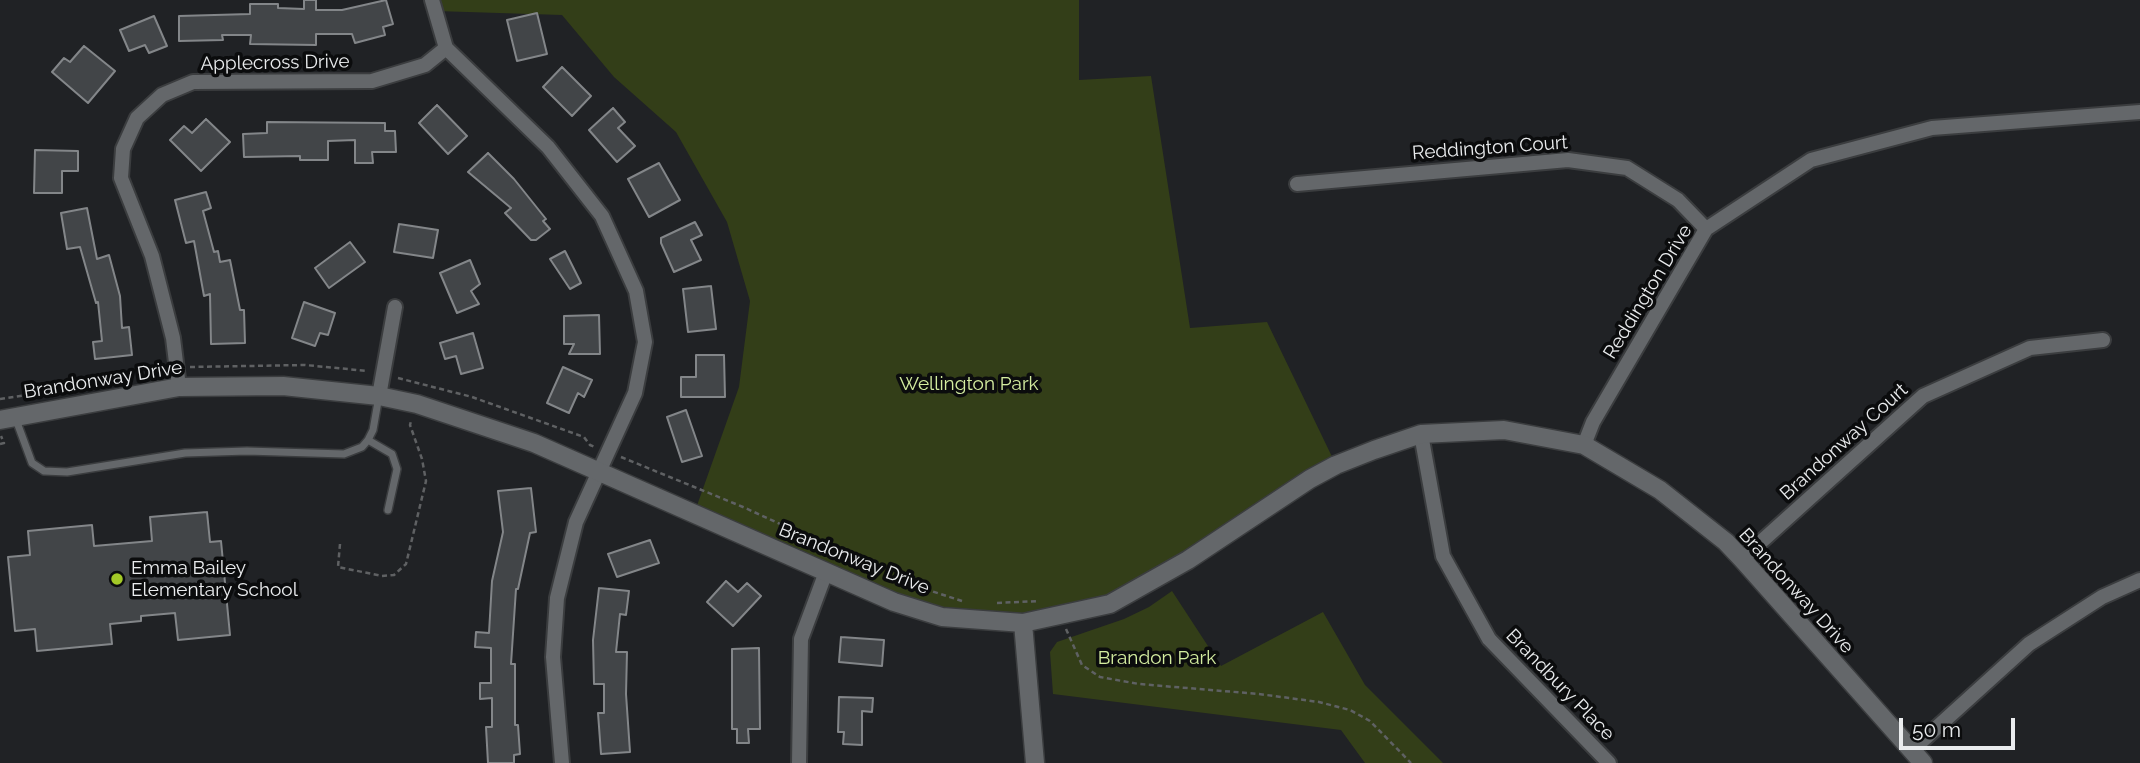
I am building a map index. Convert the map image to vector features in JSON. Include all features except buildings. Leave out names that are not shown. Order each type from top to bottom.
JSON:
[{"type":"street","points":[[432,0],[446,48],[548,147],[602,216],[636,291],[645,342],[635,393],[576,522],[557,598],[553,657],[562,763]]},
{"type":"street","name":"Applecross Drive","points":[[178,378],[173,338],[152,256],[121,178],[123,149],[137,118],[162,95],[193,82],[372,81],[425,65],[446,48]]},
{"type":"street","name":"Reddington Drive","points":[[1584,445],[1592,422],[1706,229],[1811,160],[1932,128],[2140,111]]},
{"type":"street","name":"Reddington Court","points":[[1297,184],[1568,160],[1627,168],[1678,200],[1706,229]]},
{"type":"street","points":[[379,396],[395,307]]},
{"type":"street","name":"Brandonway Court","points":[[1742,559],[1923,396],[2030,348],[2104,340]]},
{"type":"street","name":"Brandonway Drive","points":[[7,418],[178,378],[379,396],[417,404],[534,443],[894,602],[942,617],[1023,623],[1110,604],[1188,560],[1327,470],[1374,450],[1421,434],[1504,430],[1584,445],[1660,490],[1726,542],[1917,756]]},
{"type":"street","name":"Brandbury Place","points":[[1421,434],[1443,556],[1489,639],[1609,763]]},
{"type":"street","points":[[799,763],[802,639],[826,572]]},
{"type":"street","points":[[1917,756],[2029,645],[2102,597],[2140,580]]},
{"type":"street","points":[[1023,623],[1035,763]]},
{"type":"lane","points":[[7,418],[32,463],[44,471],[67,472],[185,453],[247,451],[344,454],[362,447],[369,440],[379,396]]},
{"type":"lane","points":[[369,440],[392,454],[397,469],[388,510]]},
{"type":"path","points":[[178,378],[195,365],[305,365],[363,369],[471,397],[584,437],[590,445],[743,507],[916,586],[962,601]]},
{"type":"path","points":[[0,399],[83,387]]},
{"type":"path","points":[[985,604],[1058,600],[1068,637],[1082,665],[1100,677],[1139,684],[1319,702],[1350,710],[1370,721],[1411,763]]},
{"type":"green space","name":"Wellington Park","points":[[434,0],[1079,0],[1079,80],[1151,76],[1190,328],[1267,322],[1336,465],[1110,604],[1038,621],[942,617],[694,514],[739,387],[750,301],[727,222],[676,132],[614,77],[562,15],[436,11]]},
{"type":"green space","name":"Brandon Park","points":[[1172,591],[1221,666],[1323,612],[1365,685],[1443,763],[1365,763],[1341,730],[1053,694],[1050,652],[1057,642],[1124,619],[1149,607]]},
{"type":"place","name":"Emma Bailey Elementary School","points":[[117,579]]}]
